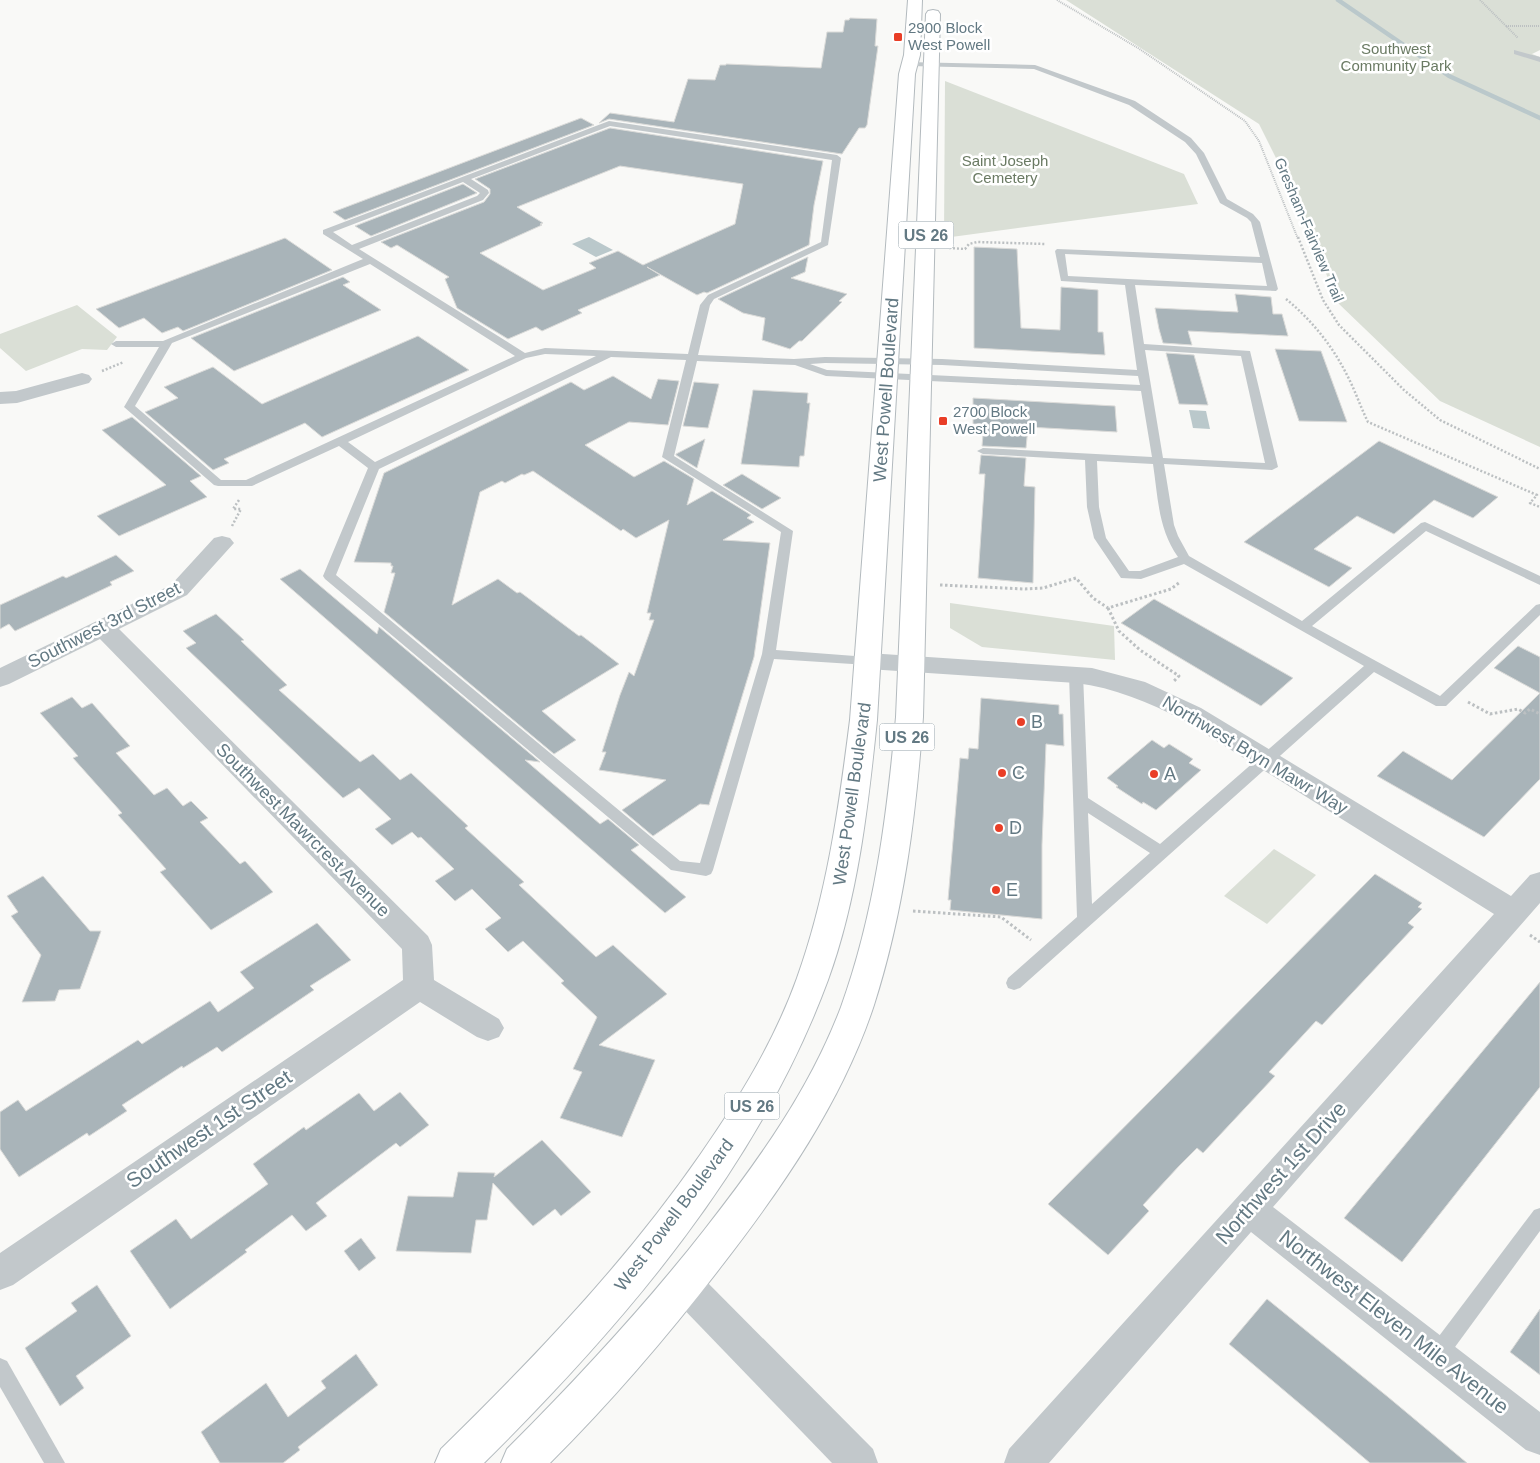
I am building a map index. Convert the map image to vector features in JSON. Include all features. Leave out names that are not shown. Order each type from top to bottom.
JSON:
[{"type":"main road","name":"West Powell Boulevard","points":[[455,1463],[598,1315],[650,1253],[697,1190],[757,1099],[788,1040],[812,983],[830,929],[841,883],[862,724],[868,660],[907,74],[910,64],[915,0]]},
{"type":"main road","name":"West Powell Boulevard","points":[[521,1463],[593,1390],[685,1285],[757,1190],[791,1141],[828,1074],[847,1032],[866,980],[891,875],[905,774],[912,663],[933,0]]},
{"type":"street","points":[[0,398],[17,397],[82,380]]},
{"type":"street","name":"Southwest 3rd Street","points":[[0,678],[179,590],[222,543]]},
{"type":"street","name":"Southwest Mawrcrest Avenue","points":[[103,628],[417,945],[419,986]]},
{"type":"street","points":[[868,660],[912,663]]},
{"type":"street","name":"Northwest Bryn Mawr Way","points":[[912,663],[1100,677],[1159,696],[1514,912]]},
{"type":"street","name":"Northwest 1st Drive","points":[[1023,1463],[1540,883]]},
{"type":"street","points":[[419,986],[488,1028]]},
{"type":"street","name":"Southwest 1st Street","points":[[0,1273],[419,986]]},
{"type":"street","name":"Northwest Eleven Mile Avenue","points":[[1248,1209],[1540,1436]]},
{"type":"street","points":[[685,1285],[859,1463]]},
{"type":"lane","points":[[1517,52],[1540,60]]},
{"type":"lane","points":[[910,64],[931,63],[1035,68],[1132,103],[1154,116],[1188,140],[1200,153],[1223,201],[1250,216],[1255,222],[1266,260],[1274,289],[1064,279],[1060,251],[1266,260]]},
{"type":"lane","points":[[523,356],[326,232],[609,123],[837,158],[825,244],[711,297],[705,305],[668,457],[787,532],[769,654],[706,870],[676,866],[329,576],[374,467],[611,353]]},
{"type":"lane","points":[[352,248],[480,198],[485,194],[484,190],[464,179]]},
{"type":"lane","points":[[370,260],[168,341],[129,407],[218,483],[248,484],[523,356],[545,351],[794,362],[826,373],[888,369],[921,370],[1144,388]]},
{"type":"lane","points":[[1130,282],[1144,388],[1158,462],[1168,532],[1185,559],[1303,627],[1441,702],[1540,608]]},
{"type":"lane","points":[[116,344],[164,348]]},
{"type":"lane","points":[[983,451],[1272,467],[1246,353],[1139,347]]},
{"type":"lane","points":[[888,369],[1142,373]]},
{"type":"lane","points":[[340,441],[374,467]]},
{"type":"lane","points":[[1091,458],[1093,507],[1100,538],[1125,575],[1141,575],[1185,559]]},
{"type":"lane","points":[[1303,627],[1425,526],[1540,581]]},
{"type":"lane","points":[[769,654],[868,660]]},
{"type":"lane","points":[[1014,983],[1264,759],[1373,666]]},
{"type":"lane","points":[[1076,674],[1085,920]]},
{"type":"lane","points":[[1080,800],[1160,852]]},
{"type":"lane","points":[[1437,1355],[1540,1216]]},
{"type":"lane","points":[[0,1368],[55,1463]]},
{"type":"path","name":"Gresham-Fairview Trail","points":[[1057,0],[1146,53],[1245,122],[1259,141],[1323,300],[1339,325],[1404,390],[1440,420],[1540,469]]},
{"type":"path","points":[[1480,0],[1518,38],[1515,48],[1517,52]]},
{"type":"path","points":[[1505,26],[1540,26]]},
{"type":"path","points":[[925,247],[965,249],[969,244],[977,242],[1012,242],[1046,244],[1060,251]]},
{"type":"path","points":[[1274,289],[1298,308],[1322,335],[1343,367],[1368,422],[1538,495],[1530,503],[1540,507]]},
{"type":"path","points":[[82,380],[132,359],[136,362],[164,348]]},
{"type":"path","points":[[233,509],[240,509]]},
{"type":"path","points":[[1108,608],[1171,589],[1199,568]]},
{"type":"path","points":[[914,584],[1025,589],[1042,588],[1076,578],[1093,598],[1108,608],[1119,631],[1140,650],[1179,676],[1159,696]]},
{"type":"path","points":[[1451,693],[1490,714],[1518,709],[1525,713],[1530,709],[1540,714]]},
{"type":"path","points":[[884,908],[1001,917],[1048,952]]},
{"type":"green space","name":"Southwest Community Park","points":[[1066,0],[1540,0],[1540,50],[1532,54],[1540,57],[1540,447],[1440,401],[1338,303],[1293,192],[1259,124]]},
{"type":"green space","name":"Saint Joseph Cemetery","points":[[945,81],[1184,174],[1198,204],[944,238]]},
{"type":"green space","points":[[77,305],[117,337],[107,350],[82,349],[26,371],[0,348],[0,334]]},
{"type":"green space","points":[[950,603],[1114,626],[1115,660],[982,647],[950,628]]},
{"type":"green space","points":[[1274,849],[1316,875],[1267,924],[1224,896]]},
{"type":"shaded area","points":[[589,237],[613,250],[596,257],[572,244]]},
{"type":"shaded area","points":[[1189,410],[1206,411],[1210,429],[1193,428]]},
{"type":"building","points":[[850,18],[877,19],[875,46],[878,46],[867,125],[865,128],[859,128],[842,154],[609,119],[599,123],[610,113],[674,122],[688,79],[715,80],[720,65],[821,68],[827,32],[843,32],[845,20]]},
{"type":"building","points":[[581,118],[594,125],[345,220],[333,212]]},
{"type":"building","points":[[610,128],[823,161],[814,205],[809,245],[707,293],[704,292],[697,295],[647,267],[660,275],[578,310],[582,313],[542,331],[536,327],[508,339],[457,308],[445,279],[449,277],[397,245],[391,248],[381,242],[484,202],[490,194],[490,189],[475,179]],"holes":[[[620,166],[743,184],[735,224],[643,265],[618,251],[589,263],[596,268],[543,290],[480,253],[542,225],[540,224],[543,223],[517,207]]]},
{"type":"building","points":[[463,184],[477,193],[371,236],[355,226]]},
{"type":"building","points":[[285,238],[332,270],[183,331],[178,327],[162,333],[144,318],[119,328],[96,309]]},
{"type":"building","points":[[974,247],[1017,249],[1021,328],[1060,330],[1061,287],[1098,290],[1098,332],[1103,332],[1105,355],[974,348]]},
{"type":"building","points":[[808,257],[805,272],[791,278],[847,294],[839,301],[842,302],[802,341],[799,341],[790,349],[762,340],[765,318],[743,313],[718,299]]},
{"type":"building","points":[[343,277],[350,282],[343,285],[381,310],[234,371],[191,338]]},
{"type":"building","points":[[1235,294],[1271,297],[1273,314],[1282,314],[1288,336],[1188,331],[1192,345],[1163,343],[1155,308],[1238,312]]},
{"type":"building","points":[[418,336],[469,370],[322,437],[305,423],[224,459],[229,463],[213,470],[145,412],[178,398],[164,387],[213,367],[262,404]]},
{"type":"building","points":[[1275,349],[1321,351],[1347,422],[1299,421]]},
{"type":"building","points":[[1166,353],[1194,355],[1208,405],[1179,404]]},
{"type":"building","points":[[613,376],[651,399],[658,379],[679,381],[668,425],[629,422],[585,445],[634,477],[664,461],[694,479],[687,505],[712,491],[751,515],[747,518],[754,522],[723,540],[770,543],[754,657],[709,805],[700,804],[653,836],[622,810],[666,780],[599,770],[606,752],[602,752],[620,695],[629,672],[634,676],[654,620],[649,620],[651,613],[647,613],[669,520],[636,538],[623,529],[621,531],[533,471],[522,474],[505,483],[502,481],[480,492],[452,605],[498,579],[517,593],[520,592],[619,664],[542,711],[576,740],[554,754],[384,612],[395,573],[391,573],[393,566],[391,566],[391,563],[354,562],[384,473],[571,382],[584,390]]},
{"type":"building","points":[[694,382],[719,384],[708,428],[683,426]]},
{"type":"building","points":[[753,390],[808,393],[807,403],[810,403],[804,456],[800,456],[799,467],[741,464]]},
{"type":"building","points":[[973,398],[1115,406],[1117,432],[1028,427],[1026,448],[982,446],[984,424],[973,424]]},
{"type":"building","points":[[132,417],[201,476],[190,481],[207,497],[119,536],[97,516],[166,485],[102,430]]},
{"type":"building","points":[[705,439],[697,468],[676,455],[676,454]]},
{"type":"building","points":[[1379,441],[1498,497],[1473,518],[1434,500],[1394,534],[1357,516],[1314,549],[1352,568],[1329,587],[1244,542]]},
{"type":"building","points":[[981,455],[1026,458],[1024,486],[1035,487],[1033,583],[978,578],[985,474],[979,474]]},
{"type":"building","points":[[742,474],[781,498],[762,509],[723,485]]},
{"type":"building","points":[[116,555],[134,571],[110,582],[112,585],[15,631],[9,624],[0,629],[0,605],[63,576],[66,578]]},
{"type":"building","points":[[300,569],[377,634],[379,627],[540,762],[525,760],[600,824],[608,819],[639,845],[631,850],[686,897],[665,913],[280,579]]},
{"type":"building","points":[[1154,599],[1293,678],[1261,706],[1121,623]]},
{"type":"building","points":[[216,614],[287,685],[279,690],[360,762],[373,754],[400,780],[411,773],[468,826],[465,828],[524,882],[519,885],[596,957],[613,945],[667,994],[599,1045],[655,1060],[622,1137],[560,1118],[582,1072],[573,1069],[597,1017],[561,983],[564,981],[523,941],[508,952],[485,929],[501,918],[472,889],[455,901],[435,881],[454,869],[421,837],[418,838],[412,832],[392,845],[375,829],[391,819],[359,788],[343,798],[186,648],[196,643],[183,631]]},
{"type":"building","points":[[1518,646],[1540,657],[1540,693],[1494,668]]},
{"type":"building","points":[[1540,693],[1540,779],[1484,837],[1377,776],[1403,751],[1452,780]]},
{"type":"building","points":[[72,697],[82,708],[92,703],[130,746],[116,753],[154,795],[167,788],[183,806],[191,801],[208,818],[200,822],[240,864],[245,861],[273,892],[211,930],[160,872],[166,869],[118,815],[122,813],[73,758],[78,756],[40,713]]},
{"type":"building","points":[[981,698],[1059,705],[1059,714],[1063,714],[1064,746],[1046,744],[1042,845],[1042,919],[950,910],[951,900],[948,900],[960,758],[968,759],[969,748],[978,749]]},
{"type":"building","name":"A","points":[[1152,740],[1164,748],[1169,744],[1193,759],[1189,763],[1201,770],[1156,810],[1143,802],[1142,804],[1116,787],[1118,786],[1107,778]]},
{"type":"building","points":[[1375,874],[1422,903],[1418,907],[1422,909],[1408,923],[1414,927],[1322,1025],[1316,1021],[1269,1072],[1275,1076],[1203,1153],[1197,1148],[1179,1166],[1143,1205],[1149,1211],[1108,1255],[1048,1204]]},
{"type":"building","points":[[43,876],[90,931],[101,931],[80,989],[59,990],[55,1001],[22,1002],[41,955],[11,916],[18,912],[7,896]]},
{"type":"building","points":[[317,923],[351,960],[310,986],[314,990],[222,1052],[217,1047],[183,1068],[182,1066],[122,1105],[127,1111],[89,1136],[87,1133],[19,1177],[0,1149],[0,1112],[18,1100],[26,1111],[138,1040],[142,1044],[210,1001],[218,1012],[254,988],[240,972]]},
{"type":"building","points":[[1540,982],[1540,1087],[1402,1262],[1344,1218]]},
{"type":"building","points":[[400,1092],[429,1125],[400,1147],[396,1143],[316,1203],[327,1216],[306,1231],[292,1215],[245,1250],[247,1252],[170,1309],[130,1251],[176,1219],[191,1239],[268,1184],[253,1164],[304,1127],[306,1130],[359,1093],[374,1111]]},
{"type":"building","points":[[542,1140],[591,1192],[561,1216],[555,1209],[533,1226],[493,1183],[487,1220],[476,1220],[471,1253],[396,1251],[408,1196],[453,1197],[458,1172],[495,1173],[494,1177]]},
{"type":"building","points":[[361,1238],[376,1258],[359,1271],[344,1251]]},
{"type":"building","points":[[97,1285],[131,1336],[76,1376],[84,1388],[60,1406],[25,1348],[77,1311],[71,1303]]},
{"type":"building","points":[[1267,1299],[1467,1463],[1370,1463],[1229,1344]]},
{"type":"building","points":[[1540,1309],[1540,1375],[1510,1352]]},
{"type":"building","points":[[356,1354],[378,1385],[298,1447],[300,1450],[283,1463],[220,1463],[201,1432],[266,1383],[288,1417],[326,1388],[321,1381]]},
{"type":"waterway","points":[[1338,0],[1449,76],[1540,118]]},
{"type":"place","name":"2900 Block West Powell","points":[[898,37]]},
{"type":"place","name":"2700 Block West Powell","points":[[943,421]]},
{"type":"place","name":"B","points":[[1021,722]]},
{"type":"place","name":"C","points":[[1002,773]]},
{"type":"place","name":"A","points":[[1154,774]]},
{"type":"place","name":"D","points":[[999,828]]},
{"type":"place","name":"E","points":[[996,890]]}]
